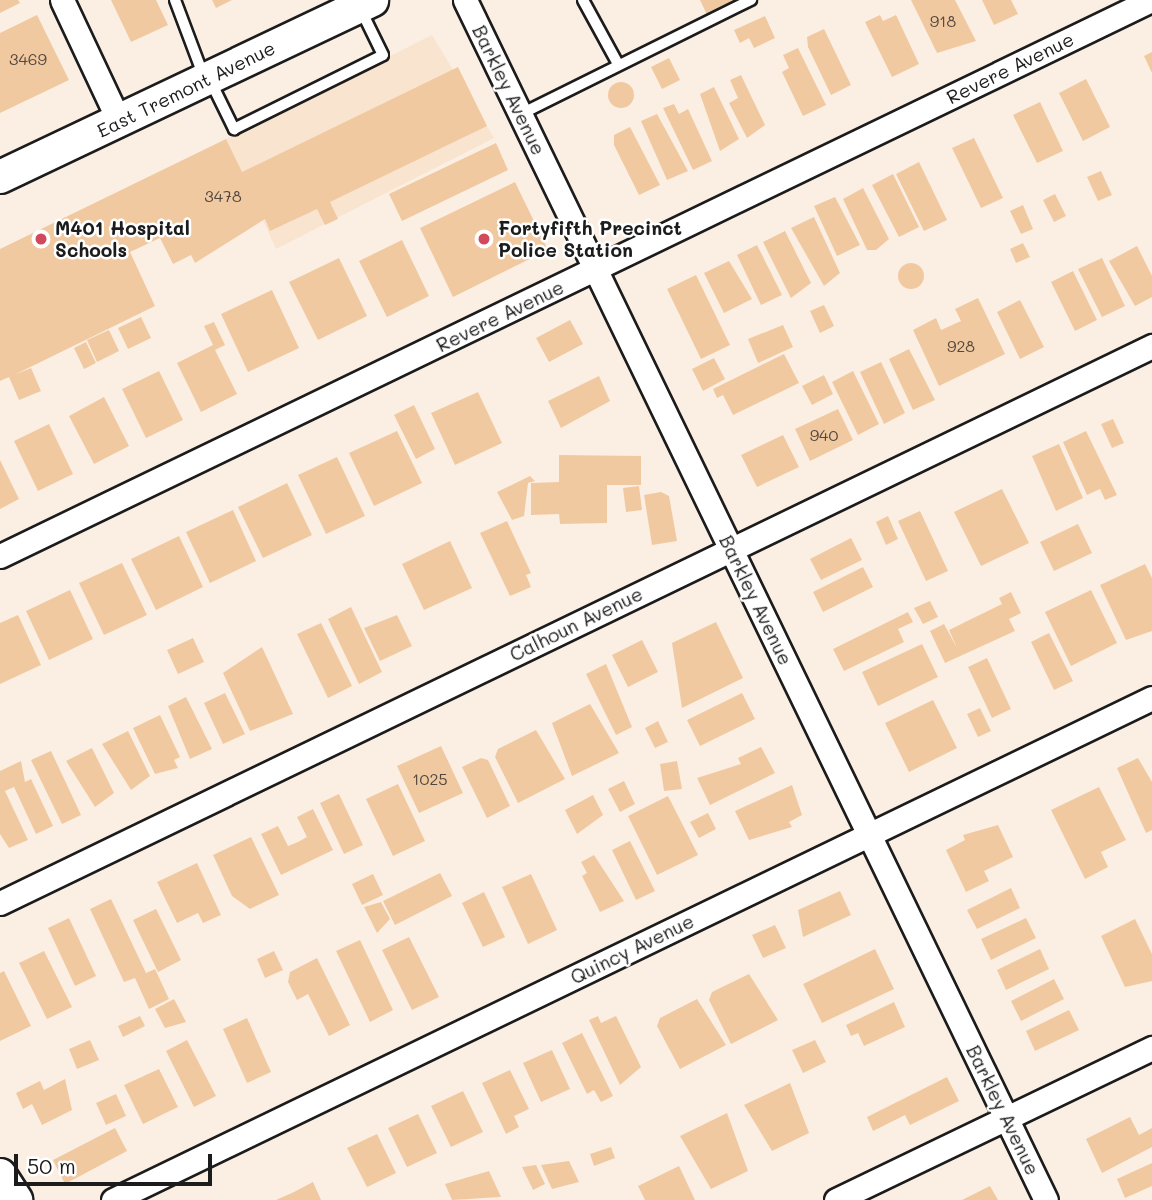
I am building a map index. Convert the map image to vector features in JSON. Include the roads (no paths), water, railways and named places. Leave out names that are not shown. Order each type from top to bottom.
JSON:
[{"type":"main road","name":"East Tremont Avenue","points":[[0,177],[352,5]]},
{"type":"main road","points":[[0,1175],[16,1200]]},
{"type":"street","points":[[62,0],[119,121]]},
{"type":"street","name":"Barkley Avenue","points":[[465,0],[1046,1200]]},
{"type":"street","name":"Revere Avenue","points":[[0,556],[1151,0]]},
{"type":"street","name":"Calhoun Avenue","points":[[0,903],[1152,346]]},
{"type":"street","name":"Quincy Avenue","points":[[113,1200],[1152,698]]},
{"type":"street","points":[[836,1200],[1152,1048]]},
{"type":"lane","points":[[175,0],[207,78],[234,129],[383,55],[352,5]]},
{"type":"lane","points":[[583,0],[618,64]]},
{"type":"lane","points":[[521,114],[618,64],[712,25],[751,0]]},
{"type":"place","name":"M401 Hospital Schools","points":[[41,239]]},
{"type":"place","name":"Fortyfifth Precinct Police Station","points":[[484,239]]}]
